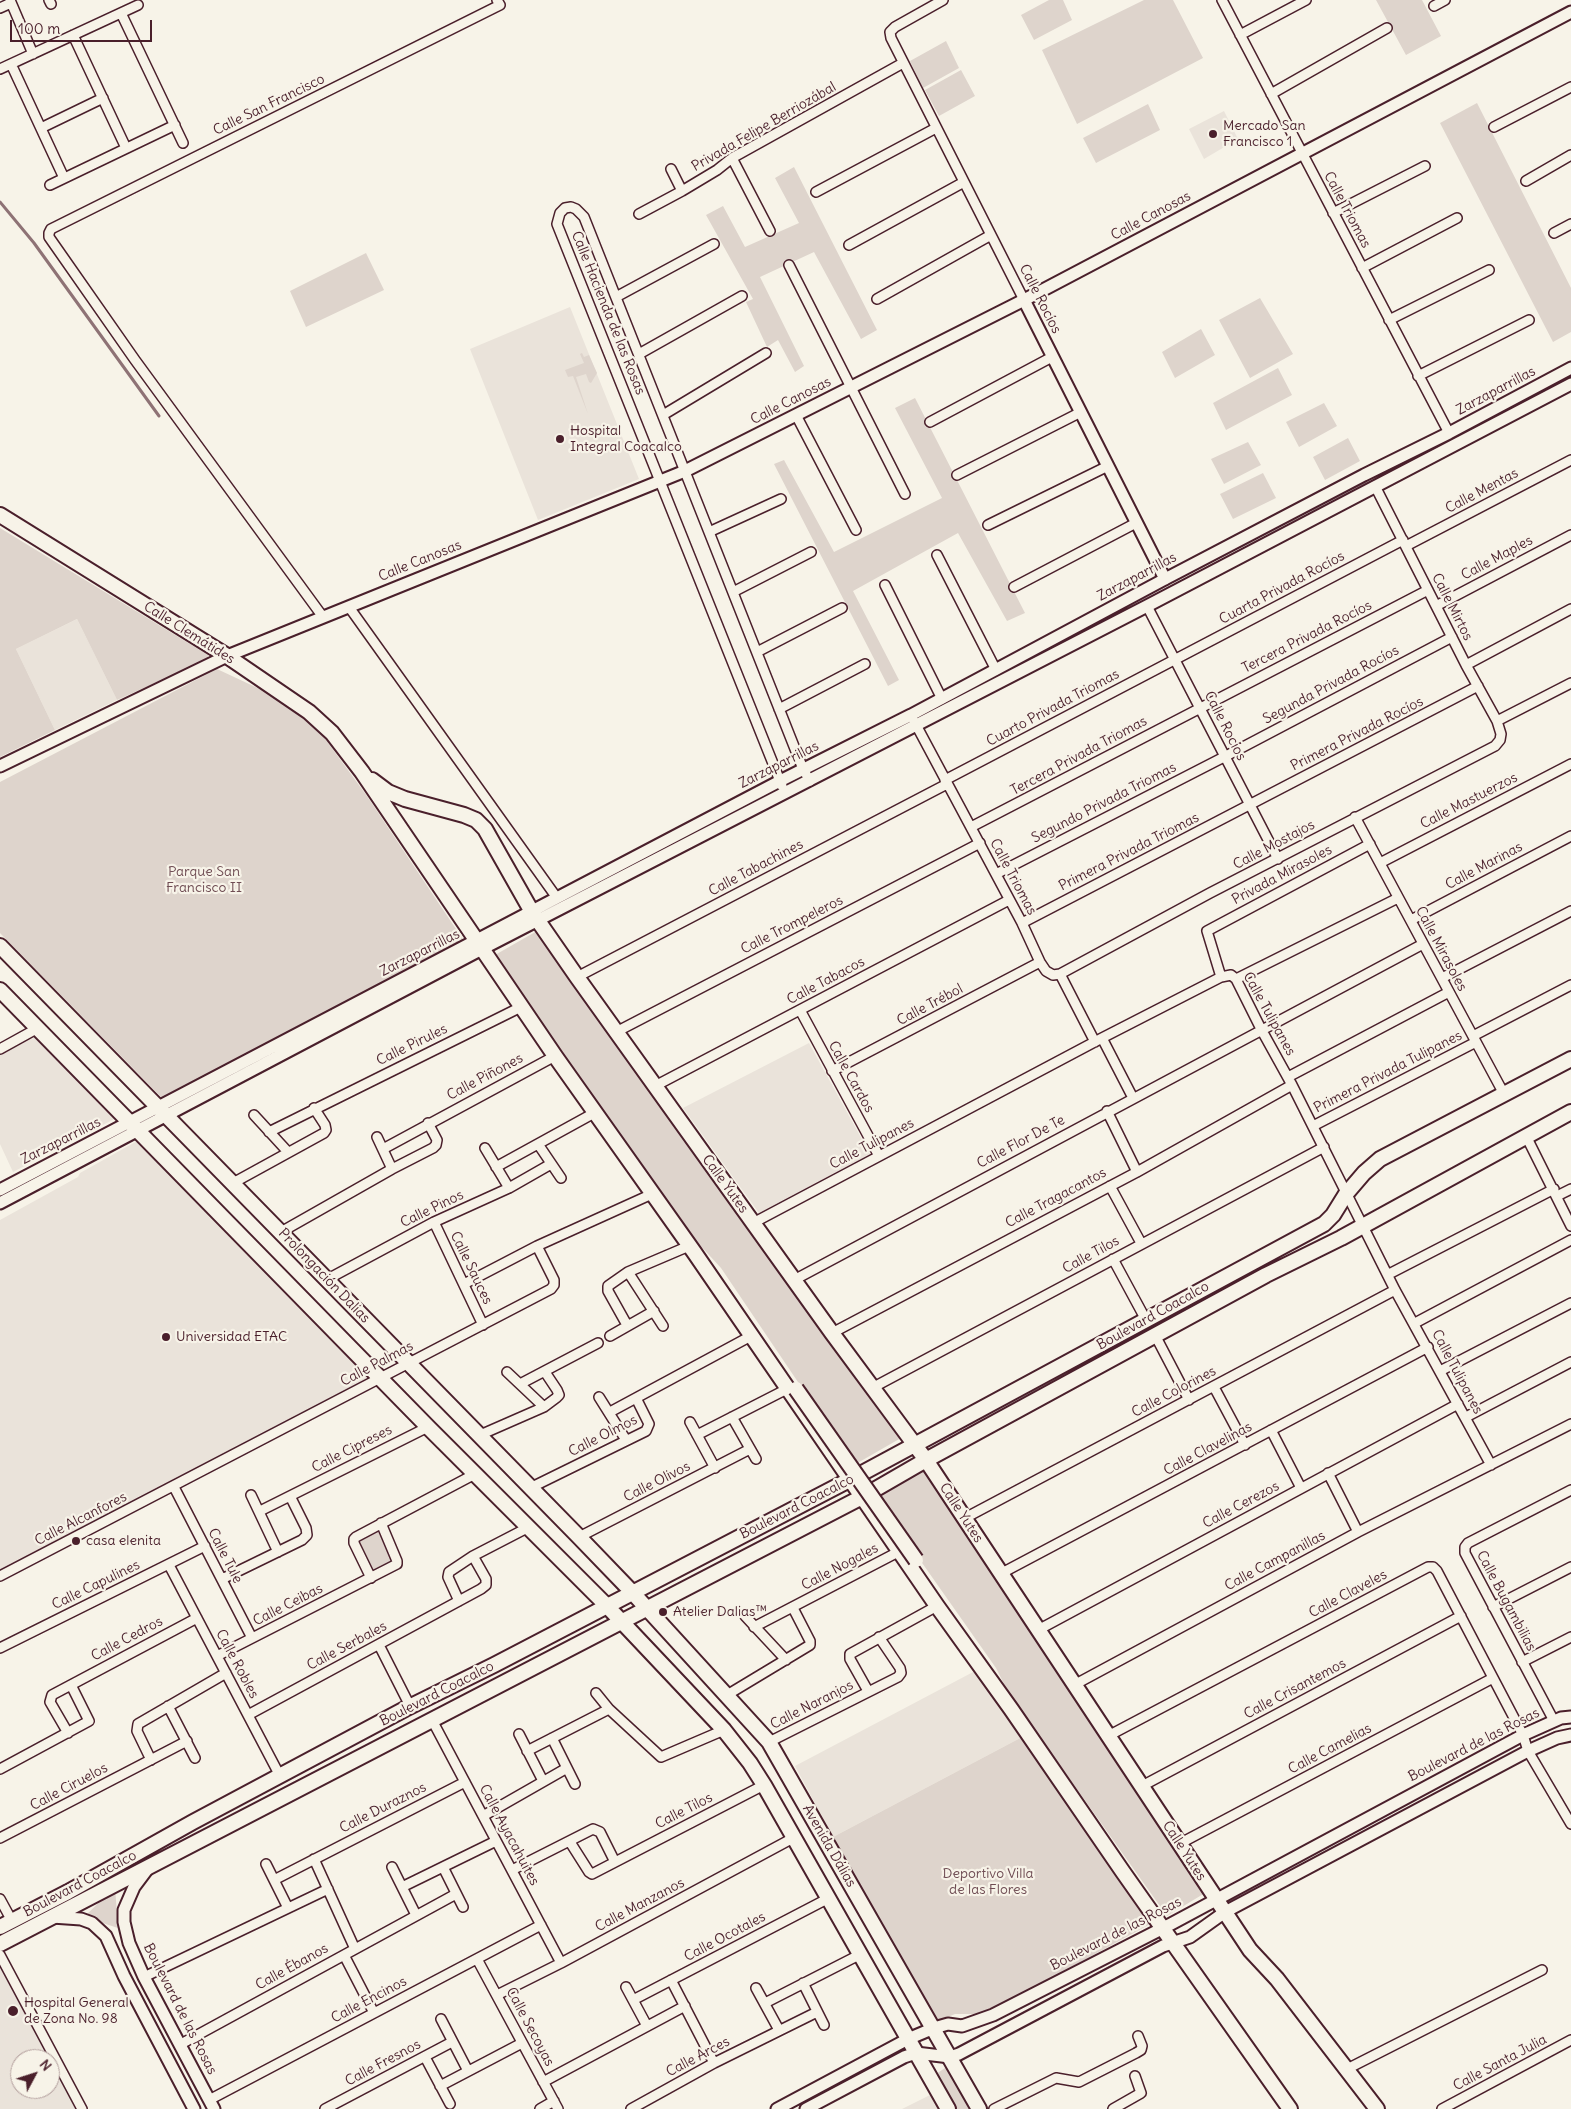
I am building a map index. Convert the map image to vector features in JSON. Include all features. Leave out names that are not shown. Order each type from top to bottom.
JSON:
[{"type":"main road","name":"Calle Clemátides","points":[[0,515],[227,656],[309,712],[332,733],[362,772],[479,945]]},
{"type":"main road","name":"Calle Clemátides","points":[[362,772],[388,792],[405,799],[476,820],[485,829],[535,916]]},
{"type":"main road","name":"Calle Yutes","points":[[535,916],[832,1333],[926,1460],[1250,1950],[1277,1978],[1377,2109]]},
{"type":"main road","points":[[479,945],[751,1336],[792,1389],[988,1662],[1011,1709]]},
{"type":"main road","name":"Prolongación Dalias","points":[[0,946],[480,1435],[632,1592],[645,1608]]},
{"type":"main road","points":[[0,990],[428,1427],[623,1622]]},
{"type":"main road","name":"Boulevard Coacalco","points":[[6,1924],[410,1706],[494,1665],[606,1605],[850,1480],[1324,1224],[1333,1216],[1346,1194],[1364,1173],[1380,1159],[1571,1059]]},
{"type":"main road","name":"Boulevard Coacalco","points":[[0,1944],[862,1497],[1155,1335],[1266,1275],[1363,1226],[1571,1112]]},
{"type":"main road","points":[[691,1249],[736,1302],[850,1480],[1290,2109]]},
{"type":"main road","name":"Avenida Dálias","points":[[645,1608],[769,1742],[979,2109]]},
{"type":"main road","name":"Avenida Dálias","points":[[623,1622],[724,1730],[750,1763],[795,1838],[948,2109]]},
{"type":"street","name":"Calle Rocíos","points":[[943,0],[890,32],[891,38],[1165,579]]},
{"type":"street","name":"Calle Triomas","points":[[1222,0],[1449,433]]},
{"type":"street","points":[[1240,35],[1306,0]]},
{"type":"street","points":[[1434,6],[1446,0]]},
{"type":"street","points":[[0,8],[11,1],[33,54]]},
{"type":"street","name":"Calle San Francisco","points":[[323,617],[74,274],[49,237],[51,229],[499,3]]},
{"type":"street","points":[[0,69],[138,5]]},
{"type":"street","name":"Calle Canosas","points":[[0,766],[227,656],[685,471],[1024,300],[1571,12]]},
{"type":"street","points":[[121,13],[183,143]]},
{"type":"street","points":[[1271,94],[1387,28]]},
{"type":"street","points":[[73,35],[126,148]]},
{"type":"street","name":"Privada Felipe Berriozábal","points":[[639,214],[717,170],[732,158],[903,63]]},
{"type":"street","points":[[11,64],[64,178]]},
{"type":"street","points":[[1494,127],[1571,87]]},
{"type":"street","points":[[40,128],[103,98]]},
{"type":"street","points":[[50,185],[175,125]]},
{"type":"street","points":[[816,192],[936,128]]},
{"type":"street","points":[[1526,181],[1571,155]]},
{"type":"street","points":[[732,158],[770,231]]},
{"type":"street","points":[[1333,213],[1425,166]]},
{"type":"street","points":[[671,169],[682,191]]},
{"type":"street","points":[[848,245],[964,182]]},
{"type":"street","name":"Calle Hacienda de las Rosas","points":[[785,793],[557,224],[560,213],[564,208],[571,207],[576,209],[584,217],[803,770],[810,781]]},
{"type":"street","points":[[1362,268],[1457,218]]},
{"type":"street","points":[[1554,233],[1571,224]]},
{"type":"street","points":[[877,299],[991,235]]},
{"type":"street","points":[[616,297],[714,244]]},
{"type":"street","points":[[789,265],[905,494]]},
{"type":"street","points":[[1389,320],[1489,270]]},
{"type":"street","points":[[639,354],[742,296]]},
{"type":"street","points":[[1418,376],[1530,320]]},
{"type":"street","points":[[663,415],[766,353]]},
{"type":"street","points":[[930,422],[1052,356]]},
{"type":"street","name":"Zarzaparrillas","points":[[0,1203],[162,1111],[479,945],[810,781],[914,720],[942,698],[1165,579],[1571,368]]},
{"type":"street","name":"Zarzaparrillas","points":[[535,916],[557,898],[780,781],[914,720],[1147,606],[1571,384]]},
{"type":"street","points":[[957,475],[1081,412]]},
{"type":"street","points":[[796,415],[856,530]]},
{"type":"street","name":"Calle Mentas","points":[[1404,543],[1571,460]]},
{"type":"street","points":[[988,525],[1108,466]]},
{"type":"street","name":"Calle Mirtos","points":[[1375,486],[1466,665],[1497,721],[1501,734],[1500,740]]},
{"type":"street","points":[[709,532],[781,499]]},
{"type":"street","points":[[1014,587],[1136,523]]},
{"type":"street","name":"Calle Maples","points":[[1436,606],[1571,535]]},
{"type":"street","name":"Cuarta Privada Rocíos","points":[[1174,660],[1404,543]]},
{"type":"street","points":[[733,592],[811,552]]},
{"type":"street","points":[[937,554],[996,670]]},
{"type":"street","points":[[885,585],[942,698]]},
{"type":"street","name":"Tercera Privada Rocíos","points":[[1199,708],[1428,590]]},
{"type":"street","name":"Calle Rocíos","points":[[1147,606],[1278,859]]},
{"type":"street","points":[[349,607],[557,898]]},
{"type":"street","points":[[757,652],[842,608]]},
{"type":"street","points":[[1466,665],[1571,609]]},
{"type":"street","name":"Segunda Privada Rocíos","points":[[1224,757],[1452,637]]},
{"type":"street","name":"Cuarto Privada Triomas","points":[[946,782],[1174,660]]},
{"type":"street","points":[[779,709],[865,664]]},
{"type":"street","points":[[1497,721],[1571,683]]},
{"type":"street","name":"Primera Privada Rocíos","points":[[1249,805],[1478,686]]},
{"type":"street","name":"Tercera Privada Triomas","points":[[971,828],[1199,708]]},
{"type":"street","name":"Calle Triomas","points":[[914,720],[1022,923],[1040,962]]},
{"type":"street","name":"Calle Mostajos","points":[[1060,974],[1355,817],[1495,746],[1500,740]]},
{"type":"street","name":"Segundo Privada Triomas","points":[[996,874],[1224,757]]},
{"type":"street","name":"Calle Mastuerzos","points":[[1380,863],[1571,765]]},
{"type":"street","name":"Calle Tabachines","points":[[577,977],[946,782]]},
{"type":"street","name":"Primera Privada Triomas","points":[[1022,923],[1249,805]]},
{"type":"street","name":"Calle Mirasoles","points":[[1355,817],[1504,1094]]},
{"type":"street","name":"Calle Marinas","points":[[1411,920],[1571,836]]},
{"type":"street","name":"Calle Trompeleros","points":[[616,1032],[980,843]]},
{"type":"street","name":"Privada Mirasoles","points":[[1221,977],[1207,931],[1370,844]]},
{"type":"street","points":[[1236,979],[1398,898]]},
{"type":"street","name":"Calle Tabacos","points":[[655,1086],[1009,900]]},
{"type":"street","points":[[1442,978],[1571,910]]},
{"type":"street","name":"Calle Flor De Te","points":[[794,1280],[1422,944]]},
{"type":"street","points":[[1040,962],[1046,971],[1053,975],[1060,974],[1133,1098]]},
{"type":"street","name":"Calle Trébol","points":[[832,1071],[1040,962]]},
{"type":"street","name":"Calle Tulipanes","points":[[754,1223],[1098,1040],[1221,977],[1231,974],[1236,979],[1261,1030],[1290,1081],[1346,1194],[1389,1274],[1395,1290],[1415,1323],[1491,1464]]},
{"type":"street","name":"Primera Privada Tulipanes","points":[[1313,1126],[1571,985]]},
{"type":"street","name":"Calle Tragacantos","points":[[832,1333],[1137,1172],[1290,1081],[1449,992]]},
{"type":"street","name":"Calle Pirules","points":[[269,1132],[314,1108],[522,1007]]},
{"type":"street","name":"Calle Cardos","points":[[800,1010],[879,1156]]},
{"type":"street","points":[[0,1048],[38,1028]]},
{"type":"street","name":"Calle Piñones","points":[[383,1149],[555,1056]]},
{"type":"street","points":[[233,1182],[326,1130],[314,1108]]},
{"type":"street","points":[[1107,1111],[1137,1172]]},
{"type":"street","points":[[496,1167],[596,1112]]},
{"type":"street","points":[[254,1115],[288,1152]]},
{"type":"street","points":[[281,1232],[392,1168],[433,1148],[437,1140],[428,1123]]},
{"type":"street","name":"Zarzaparrillas","points":[[0,1190],[135,1126]]},
{"type":"street","points":[[1526,1136],[1571,1226]]},
{"type":"street","points":[[377,1137],[392,1168]]},
{"type":"street","points":[[538,1144],[560,1178]]},
{"type":"street","name":"Calle Tilos","points":[[872,1388],[1324,1147]]},
{"type":"street","points":[[485,1148],[509,1188]]},
{"type":"street","name":"Calle Pinos","points":[[326,1280],[434,1222],[509,1188],[551,1164]]},
{"type":"street","points":[[1110,1186],[1141,1243]]},
{"type":"street","points":[[1389,1274],[1556,1193],[1571,1189]]},
{"type":"street","points":[[464,1284],[537,1246],[652,1194]]},
{"type":"street","name":"Calle Sauces","points":[[434,1222],[484,1325]]},
{"type":"street","points":[[1415,1323],[1571,1240]]},
{"type":"street","name":"Calle Palmas","points":[[174,1487],[551,1289],[554,1285],[554,1280],[537,1246]]},
{"type":"street","points":[[627,1325],[608,1291],[608,1286],[628,1272],[691,1249]]},
{"type":"street","points":[[1113,1259],[1146,1320]]},
{"type":"street","points":[[628,1272],[663,1326]]},
{"type":"street","name":"Calle Colorines","points":[[964,1518],[1395,1290]]},
{"type":"street","points":[[1440,1371],[1571,1303]]},
{"type":"street","points":[[610,1336],[654,1311]]},
{"type":"street","points":[[1155,1335],[1189,1400]]},
{"type":"street","name":"Calle Olmos","points":[[530,1488],[648,1428],[649,1424],[636,1398],[751,1336]]},
{"type":"street","points":[[520,1384],[598,1343]]},
{"type":"street","name":"Calle Clavelinas","points":[[1000,1574],[1428,1347]]},
{"type":"street","points":[[1466,1417],[1571,1362]]},
{"type":"street","points":[[507,1372],[544,1407]]},
{"type":"street","points":[[480,1435],[544,1407],[559,1395],[545,1372]]},
{"type":"street","points":[[1214,1387],[1245,1445]]},
{"type":"street","points":[[697,1435],[792,1389]]},
{"type":"street","points":[[599,1397],[626,1440]]},
{"type":"street","points":[[610,1412],[636,1398]]},
{"type":"street","name":"Calle Cerezos","points":[[1038,1630],[1458,1404]]},
{"type":"street","points":[[732,1417],[756,1459]]},
{"type":"street","points":[[690,1422],[715,1468]]},
{"type":"street","name":"Calle Campanillas","points":[[1074,1685],[1358,1532],[1571,1424]]},
{"type":"street","name":"Calle Cipreses","points":[[260,1511],[428,1427]]},
{"type":"street","points":[[1271,1430],[1301,1488]]},
{"type":"street","name":"Calle Olivos","points":[[579,1537],[750,1449]]},
{"type":"street","points":[[1328,1473],[1358,1532]]},
{"type":"street","points":[[371,1578],[354,1539],[475,1474]]},
{"type":"street","name":"Calle Tule","points":[[174,1487],[252,1638]]},
{"type":"street","name":"Calle Alcanfores","points":[[0,1576],[174,1487]]},
{"type":"street","name":"Calle Bugambilias","points":[[1564,1717],[1522,1662],[1465,1553],[1465,1547],[1468,1543],[1571,1490]]},
{"type":"street","points":[[252,1495],[278,1552]]},
{"type":"street","points":[[222,1579],[302,1540],[307,1535],[306,1528],[290,1496]]},
{"type":"street","name":"Calle Ceibas","points":[[217,1656],[397,1564],[381,1524]]},
{"type":"street","points":[[459,1601],[448,1577],[449,1572],[473,1556],[529,1527]]},
{"type":"street","name":"Calle Capulines","points":[[0,1648],[205,1546]]},
{"type":"street","name":"Calle Nogales","points":[[754,1627],[900,1551]]},
{"type":"street","name":"Calle Serbales","points":[[248,1715],[486,1585],[486,1579],[473,1556]]},
{"type":"street","name":"Calle Robles","points":[[169,1565],[280,1776]]},
{"type":"street","points":[[1493,1607],[1571,1566]]},
{"type":"street","name":"Calle Claveles","points":[[1108,1736],[1428,1567],[1433,1567],[1438,1571],[1523,1735],[1528,1751],[1571,1824]]},
{"type":"street","name":"Calle Naranjos","points":[[868,1691],[850,1659],[850,1654],[937,1606]]},
{"type":"street","name":"Calle Nogales","points":[[727,1695],[810,1645],[810,1641],[793,1608]]},
{"type":"street","points":[[745,1616],[786,1660]]},
{"type":"street","name":"Calle Crisantemos","points":[[1142,1786],[1461,1616]]},
{"type":"street","name":"Calle Cedros","points":[[68,1733],[50,1698],[52,1695],[197,1618]]},
{"type":"street","points":[[1522,1662],[1571,1637]]},
{"type":"street","name":"Calle Naranjos","points":[[769,1742],[901,1673],[900,1668],[879,1638]]},
{"type":"street","points":[[379,1645],[410,1706]]},
{"type":"street","points":[[151,1760],[136,1727],[168,1706],[226,1673]]},
{"type":"street","name":"Calle Camelias","points":[[1179,1844],[1493,1678]]},
{"type":"street","points":[[0,1769],[89,1721],[71,1685]]},
{"type":"street","points":[[596,1693],[609,1709],[661,1757],[724,1730]]},
{"type":"street","points":[[168,1706],[195,1758]]},
{"type":"street","points":[[527,1750],[609,1709]]},
{"type":"street","name":"Boulevard de las Rosas","points":[[777,2109],[908,2039],[948,2024],[962,2026],[993,2015],[1216,1899],[1523,1735],[1564,1717]]},
{"type":"street","name":"Calle Ayacahuites","points":[[432,1720],[561,1963]]},
{"type":"street","points":[[519,1734],[543,1781]]},
{"type":"street","points":[[806,2109],[904,2057],[916,2053],[950,2057],[1172,1942],[1196,1934],[1225,1912],[1528,1751],[1557,1738],[1571,1735]]},
{"type":"street","points":[[552,1738],[575,1784]]},
{"type":"street","name":"Calle Ciruelos","points":[[0,1838],[187,1741]]},
{"type":"street","points":[[483,1816],[567,1768]]},
{"type":"street","name":"Calle Duraznos","points":[[274,1880],[465,1782]]},
{"type":"street","name":"Calle Tilos","points":[[570,1842],[592,1874],[764,1785]]},
{"type":"street","points":[[512,1870],[593,1829],[597,1830],[615,1862]]},
{"type":"street","name":"Calle Manzanos","points":[[497,1995],[561,1963],[795,1838]]},
{"type":"street","points":[[402,1887],[496,1841]]},
{"type":"street","points":[[314,1859],[355,1949]]},
{"type":"street","points":[[266,1864],[288,1908]]},
{"type":"street","name":"Boulevard de las Rosas","points":[[149,1867],[128,1899],[124,1910],[124,1922],[129,1943],[144,1977],[212,2104]]},
{"type":"street","points":[[392,1867],[416,1915]]},
{"type":"street","points":[[443,1867],[463,1907]]},
{"type":"street","points":[[144,1977],[328,1889]]},
{"type":"street","name":"Calle Ébanos","points":[[181,2044],[456,1894]]},
{"type":"street","name":"Calle Ocotales","points":[[634,2000],[829,1898]]},
{"type":"street","points":[[0,1899],[6,1924]]},
{"type":"street","points":[[50,1917],[81,1919],[92,1923],[100,1929],[194,2109]]},
{"type":"street","name":"Calle Encinos","points":[[212,2104],[374,2013],[541,1925]]},
{"type":"street","points":[[765,2004],[861,1954]]},
{"type":"street","points":[[0,1955],[82,2109]]},
{"type":"street","points":[[344,1955],[374,2013]]},
{"type":"street","name":"Calle Secoyas","points":[[477,1959],[556,2105]]},
{"type":"street","points":[[1347,2069],[1542,1970]]},
{"type":"street","points":[[671,1980],[714,2063]]},
{"type":"street","points":[[803,1983],[824,2025]]},
{"type":"street","points":[[626,1987],[647,2026]]},
{"type":"street","points":[[756,1988],[779,2030]]},
{"type":"street","points":[[544,2082],[685,2006]]},
{"type":"street","name":"Calle Arces","points":[[631,2109],[714,2063],[818,2012]]},
{"type":"street","points":[[441,2019],[468,2071]]},
{"type":"street","points":[[994,2109],[1056,2078],[1079,2082],[1136,2053],[1142,2046],[1138,2036]]},
{"type":"street","name":"Calle Santa Julia","points":[[1442,2109],[1571,2040]]},
{"type":"street","name":"Calle Fresnos","points":[[326,2109],[452,2042]]},
{"type":"street","points":[[440,2086],[522,2043]]},
{"type":"street","points":[[425,2057],[450,2104]]},
{"type":"street","points":[[1113,2109],[1141,2093],[1135,2076]]},
{"type":"street","points":[[540,2109],[556,2105]]},
{"type":"shaded area","name":"Mercado San Francisco 1","points":[[1224,111],[1238,139],[1204,159],[1189,129]]},
{"type":"shaded area","points":[[570,307],[639,479],[538,520],[470,349]]},
{"type":"shaded area","points":[[77,619],[117,700],[55,730],[16,649]]},
{"type":"shaded area","points":[[37,1036],[118,1117],[13,1172],[0,1144],[0,1055]]},
{"type":"shaded area","points":[[809,1043],[870,1154],[759,1213],[683,1108]]},
{"type":"shaded area","name":"Universidad ETAC","points":[[139,1140],[372,1377],[0,1570],[0,1220],[78,1177],[80,1173]]},
{"type":"shaded area","points":[[975,1671],[1024,1736],[833,1837],[795,1766]]},
{"type":"shaded area","name":"Hospital General de Zona No. 98","points":[[0,1963],[47,2049],[10,2049],[10,2099],[60,2099],[60,2074],[79,2109],[0,2109]]},
{"type":"shaded area","points":[[932,2094],[940,2109],[902,2109]]},
{"type":"green space","points":[[1049,0],[1063,0],[1072,20],[1034,40],[1021,15]]},
{"type":"green space","points":[[1144,0],[1173,0],[1203,58],[1077,124],[1042,50]]},
{"type":"green space","points":[[1376,0],[1422,0],[1441,36],[1406,55]]},
{"type":"green space","points":[[946,41],[959,68],[923,88],[910,61]]},
{"type":"green space","points":[[961,70],[975,96],[939,116],[925,90]]},
{"type":"green space","points":[[1477,103],[1571,288],[1571,332],[1553,342],[1440,123]]},
{"type":"green space","points":[[1148,104],[1160,130],[1096,163],[1083,138]]},
{"type":"green space","points":[[794,167],[877,330],[861,339],[814,252],[760,277],[804,366],[795,372],[778,340],[767,347],[746,302],[753,299],[706,215],[723,206],[745,247],[799,223],[775,178]]},
{"type":"green space","points":[[366,253],[384,290],[306,327],[290,291]]},
{"type":"green space","points":[[1260,298],[1293,354],[1250,378],[1219,320]]},
{"type":"green space","points":[[1201,329],[1215,355],[1175,378],[1162,352]]},
{"type":"green space","points":[[582,353],[584,357],[589,355],[597,373],[591,383],[586,374],[576,377],[588,414],[573,376],[568,377],[565,370],[584,363],[580,354]]},
{"type":"green space","points":[[1278,368],[1292,395],[1226,430],[1213,403]]},
{"type":"green space","points":[[915,398],[1025,613],[1007,621],[958,533],[853,591],[899,680],[888,686],[774,464],[784,460],[834,552],[942,498],[895,408]]},
{"type":"green space","points":[[1324,403],[1337,426],[1299,447],[1286,422]]},
{"type":"green space","points":[[1348,438],[1360,461],[1325,480],[1313,457]]},
{"type":"green space","points":[[1248,442],[1261,465],[1224,484],[1211,459]]},
{"type":"green space","points":[[1263,473],[1276,498],[1233,519],[1220,494]]},
{"type":"green space","points":[[0,528],[208,655],[208,659],[117,700],[77,619],[16,649],[55,730],[0,757]]},
{"type":"green space","name":"Parque San Francisco II","points":[[217,669],[279,698],[323,736],[367,796],[466,944],[169,1105],[0,933],[0,782]]},
{"type":"green space","points":[[537,931],[901,1438],[854,1465],[721,1268],[686,1230],[495,955]]},
{"type":"green space","points":[[925,1468],[1205,1893],[1167,1916],[1008,1692],[996,1668],[875,1496]]},
{"type":"green space","points":[[379,1526],[395,1562],[371,1575],[356,1539]]},
{"type":"green space","name":"Deportivo Villa de las Flores","points":[[1024,1736],[1152,1923],[985,2014],[955,2014],[938,2021],[833,1837]]},
{"type":"green space","points":[[115,1887],[118,1928],[84,1917]]},
{"type":"green space","points":[[948,2066],[975,2109],[956,2109],[936,2074]]},
{"type":"waterway","points":[[0,202],[34,243],[159,416]]},
{"type":"place","name":"Mercado San Francisco 1","points":[[1213,134]]},
{"type":"place","name":"Hospital Integral Coacalco","points":[[560,439]]},
{"type":"place","name":"Universidad ETAC","points":[[166,1337]]},
{"type":"place","name":"casa elenita","points":[[76,1541]]},
{"type":"place","name":"Atelier Dalias™","points":[[663,1612]]},
{"type":"place","name":"Hospital General de Zona No. 98","points":[[13,2011]]}]
